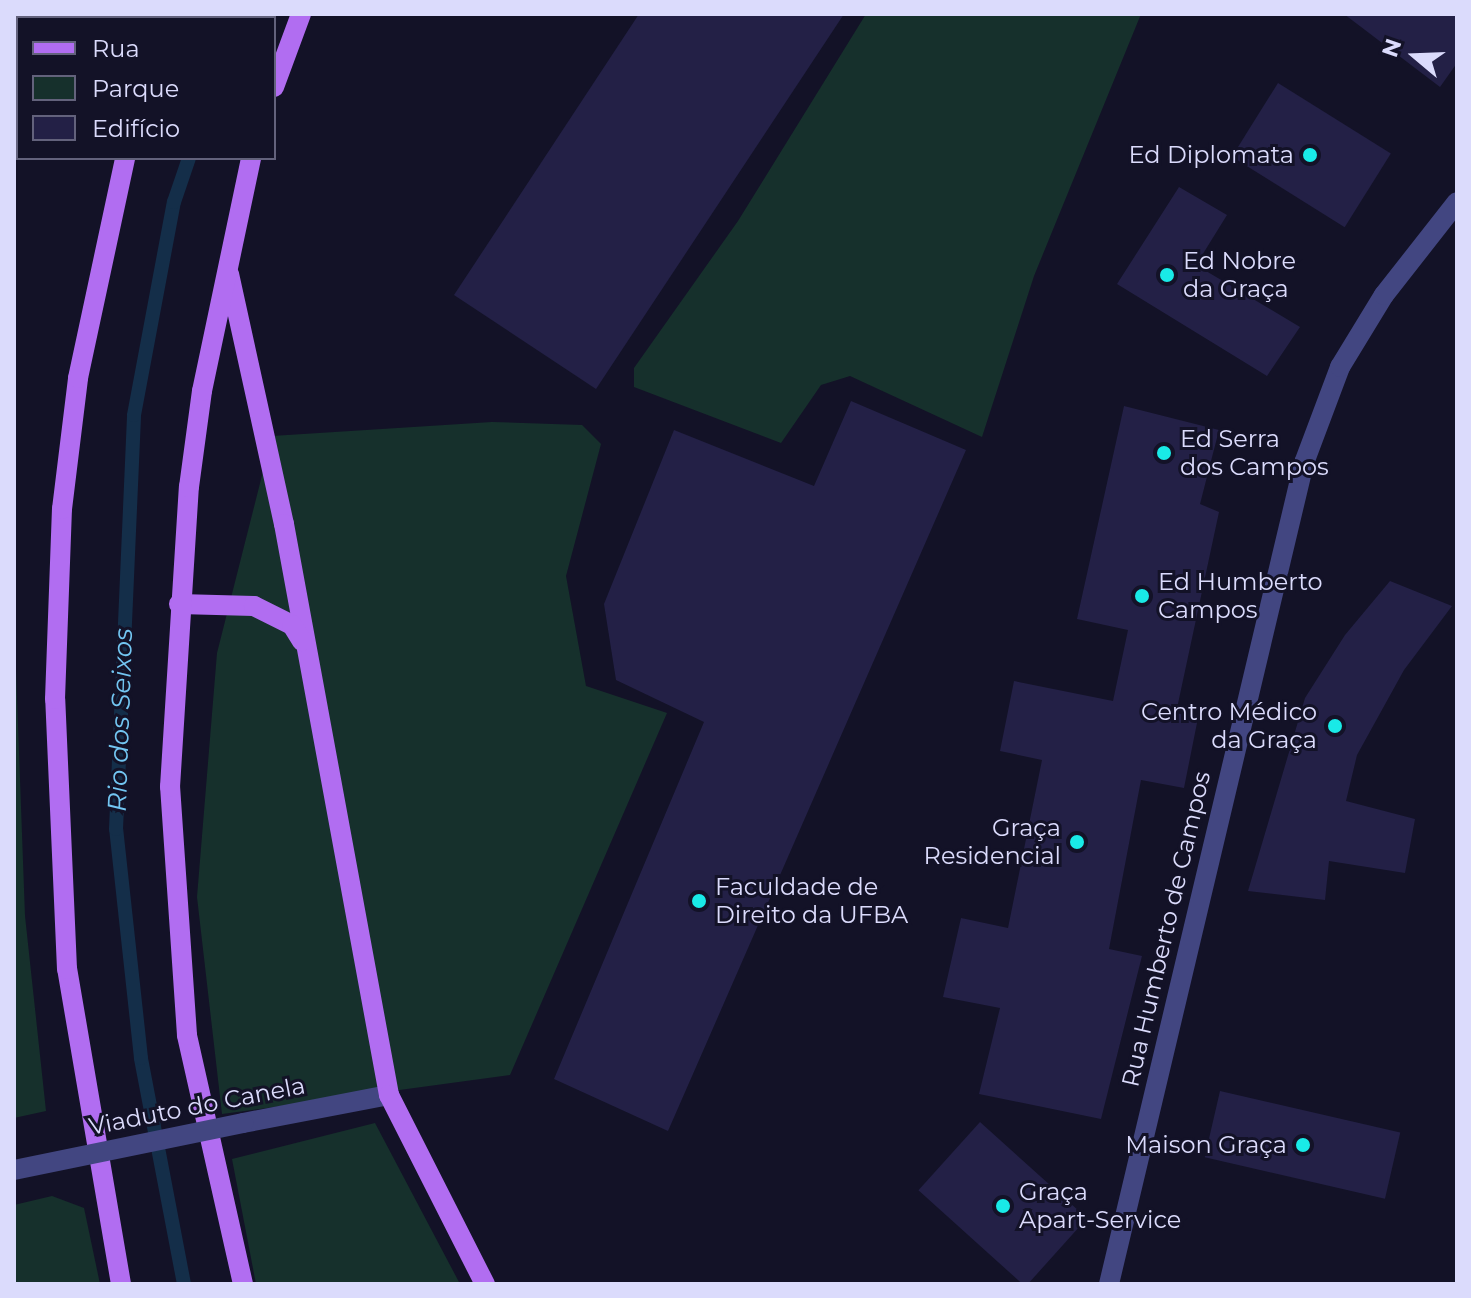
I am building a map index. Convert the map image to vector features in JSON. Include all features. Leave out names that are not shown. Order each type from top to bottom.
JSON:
[{"type":"main road","points":[[276,82],[301,14]]},
{"type":"main road","points":[[121,1284],[67,969],[55,699],[62,509],[78,378],[125,160]]},
{"type":"main road","points":[[243,1284],[187,1035],[176,922],[170,787],[179,604],[202,391],[251,160]]},
{"type":"main road","points":[[227,263],[306,648],[389,1095],[485,1284]]},
{"type":"main road","points":[[179,604],[274,612],[306,648]]},
{"type":"street","name":"Rua Humberto de Campos","points":[[1109,1284],[1304,463],[1340,367],[1384,295],[1457,202]]},
{"type":"street","name":"Viaduto do Canela","points":[[14,1170],[389,1095]]},
{"type":"green space","points":[[866,14],[1141,14],[1034,276],[982,437],[850,376],[821,385],[781,443],[634,387],[634,368],[738,221]]},
{"type":"green space","points":[[492,422],[582,425],[601,444],[566,576],[586,686],[667,713],[510,1075],[222,1114],[197,897],[217,653],[272,436]]},
{"type":"green space","points":[[14,615],[25,916],[46,1111],[14,1118]]},
{"type":"green space","points":[[375,1123],[460,1284],[256,1284],[232,1159]]},
{"type":"green space","points":[[52,1196],[84,1208],[100,1284],[14,1284],[14,1205]]},
{"type":"building","points":[[639,14],[844,14],[596,389],[454,295]]},
{"type":"building","points":[[1344,14],[1457,14],[1457,63],[1440,87]]},
{"type":"building","name":"Ed Diplomata","points":[[1278,83],[1391,153],[1345,227],[1232,157]]},
{"type":"building","name":"Ed Nobre da Graça","points":[[1179,187],[1227,215],[1196,265],[1300,327],[1267,376],[1117,284]]},
{"type":"building","name":"Faculdade de Direito da UFBA","points":[[851,401],[966,450],[668,1131],[554,1079],[704,722],[616,680],[604,604],[674,430],[814,486]]},
{"type":"building","points":[[1124,406],[1219,430],[1200,504],[1219,512],[1176,713],[1198,718],[1184,788],[1141,780],[1109,949],[1142,956],[1101,1119],[979,1094],[1000,1008],[943,997],[961,918],[1008,928],[1042,760],[1000,751],[1014,681],[1113,701],[1128,630],[1077,619]]},
{"type":"building","name":"Centro Médico da Graça","points":[[1390,581],[1452,606],[1404,670],[1357,755],[1346,801],[1415,819],[1405,873],[1329,861],[1325,900],[1248,891],[1305,698],[1345,635]]},
{"type":"building","name":"Maison Graça","points":[[1220,1091],[1400,1133],[1385,1199],[1205,1157]]},
{"type":"building","name":"Graça Apart-Service","points":[[980,1122],[1087,1218],[1028,1284],[1022,1284],[918,1190]]},
{"type":"waterway","name":"Rio dos Seixos","points":[[184,1284],[141,1058],[116,829],[134,415],[174,202],[188,160]]},
{"type":"place","name":"Ed Diplomata","points":[[1310,155]]},
{"type":"place","name":"Ed Nobre da Graça","points":[[1167,275]]},
{"type":"place","name":"Ed Serra dos Campos","points":[[1164,453]]},
{"type":"place","name":"Ed Humberto Campos","points":[[1142,596]]},
{"type":"place","name":"Centro Médico da Graça","points":[[1335,726]]},
{"type":"place","name":"Graça Residencial","points":[[1077,842]]},
{"type":"place","name":"Faculdade de Direito da UFBA","points":[[699,901]]},
{"type":"place","name":"Maison Graça","points":[[1303,1145]]},
{"type":"place","name":"Graça Apart-Service","points":[[1003,1206]]}]
